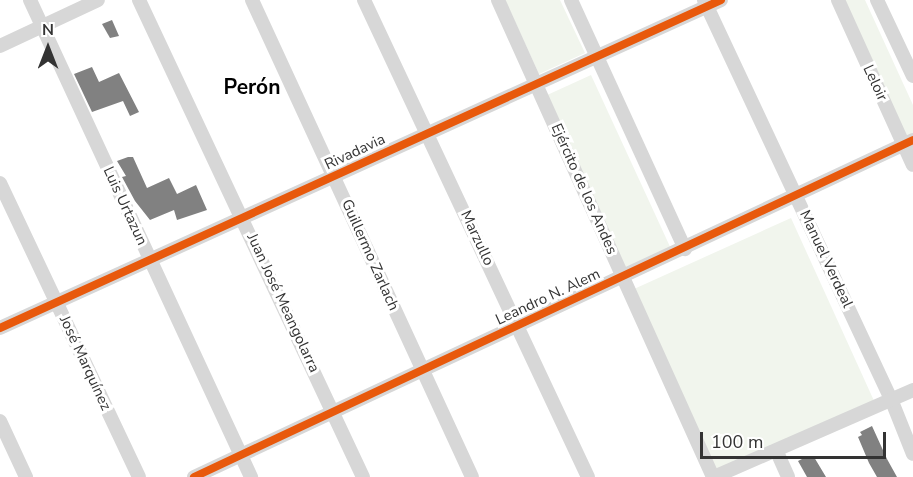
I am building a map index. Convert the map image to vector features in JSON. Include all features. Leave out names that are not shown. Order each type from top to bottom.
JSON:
[{"type":"street","name":"Luis Urtazun","points":[[30,0],[251,477]]},
{"type":"street","points":[[0,46],[98,0]]},
{"type":"street","name":"Juan José Meangolarra","points":[[139,0],[363,477]]},
{"type":"street","name":"Guillermo Zarlach","points":[[252,0],[472,477]]},
{"type":"street","name":"Marzullo","points":[[364,0],[429,133],[588,477]]},
{"type":"street","name":"Ejército de los Andes","points":[[498,0],[714,477]]},
{"type":"street","points":[[571,0],[685,249]]},
{"type":"street","name":"Rivadavia","points":[[0,328],[597,56],[705,3],[720,0]]},
{"type":"street","name":"Leloir","points":[[838,0],[908,142],[913,165]]},
{"type":"street","points":[[877,0],[913,76]]},
{"type":"street","name":"Manuel Verdeal","points":[[705,3],[891,399],[913,454]]},
{"type":"street","name":"Leandro N. Alem","points":[[194,477],[685,249],[908,142]]},
{"type":"street","name":"José Marquínez","points":[[0,183],[139,477]]},
{"type":"street","points":[[714,477],[777,452],[913,390]]},
{"type":"street","points":[[0,422],[26,477]]},
{"type":"street","points":[[777,452],[788,477]]},
{"type":"shaded area","points":[[505,0],[560,0],[585,53],[539,74]]},
{"type":"shaded area","points":[[842,0],[865,0],[913,105],[913,135],[906,139]]},
{"type":"shaded area","points":[[591,75],[672,251],[626,272],[545,96]]},
{"type":"shaded area","points":[[791,218],[875,403],[718,473],[634,289]]},
{"type":"building","points":[[112,20],[119,36],[110,38],[102,24]]},
{"type":"building","points":[[92,67],[99,82],[119,73],[139,112],[130,116],[123,101],[92,112],[74,74]]},
{"type":"building","points":[[133,157],[147,188],[169,178],[177,194],[196,185],[207,210],[177,220],[174,210],[150,220],[135,201],[122,177],[126,176],[117,161]]},
{"type":"building","points":[[872,426],[897,477],[877,477],[869,463],[858,437],[862,435],[860,432]]},
{"type":"building","points":[[808,456],[810,459],[814,457],[826,477],[807,477],[798,461]]},
{"type":"cycle path","points":[[0,328],[721,0]]},
{"type":"cycle path","points":[[194,477],[913,140]]},
{"type":"district","name":"Perón","points":[[252,87]]}]
